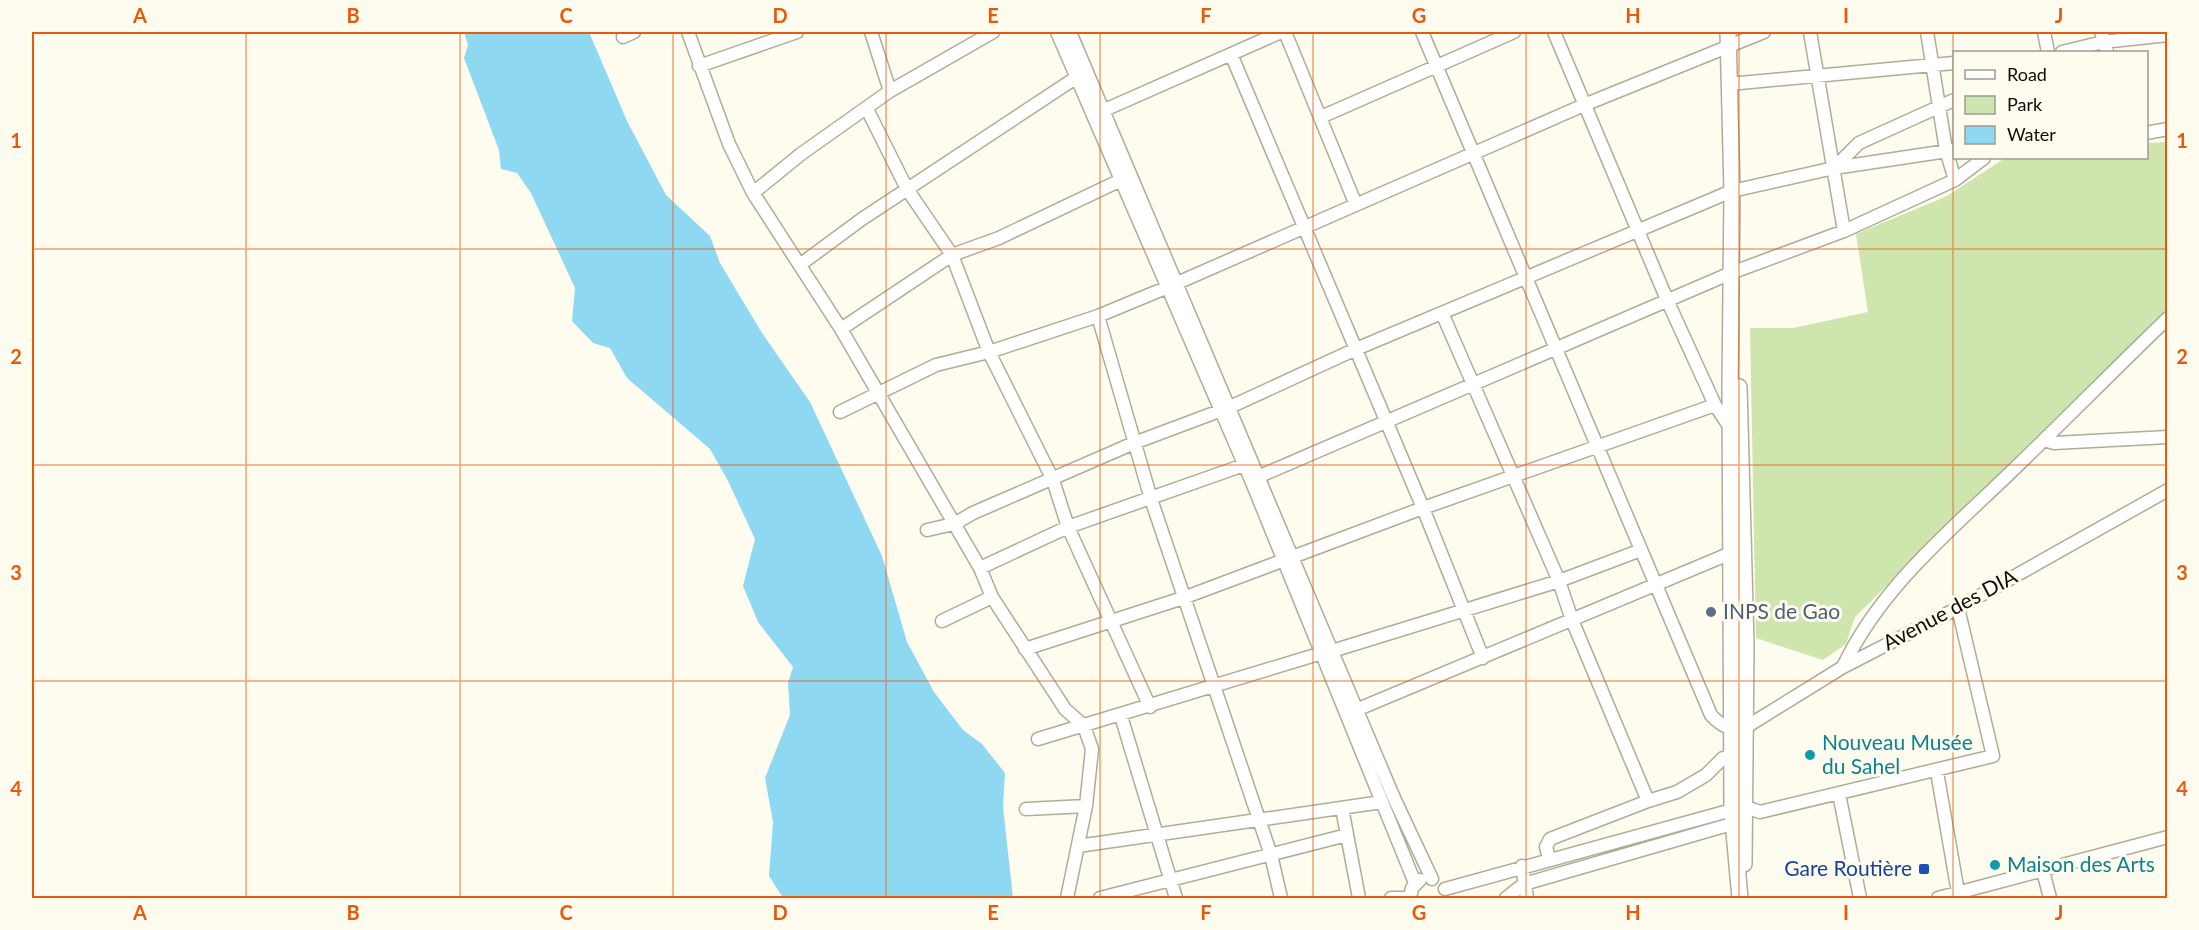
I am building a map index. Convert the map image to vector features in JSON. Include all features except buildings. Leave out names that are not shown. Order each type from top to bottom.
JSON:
[{"type":"main road","points":[[1728,39],[1732,191],[1731,571],[1743,814],[1742,898]]},
{"type":"main road","points":[[1731,273],[1742,415],[1739,728],[1732,756],[1743,814]]},
{"type":"street","points":[[688,32],[729,144],[753,193],[841,329],[980,568],[992,597],[1065,709],[1084,726],[1092,748],[1086,806],[1067,898]]},
{"type":"street","points":[[699,66],[798,32]]},
{"type":"street","points":[[871,32],[890,91]]},
{"type":"street","points":[[753,193],[801,154],[867,110],[890,91],[993,32]]},
{"type":"street","points":[[1057,32],[1077,77],[1099,112],[1327,652],[1415,884],[1410,898],[1391,898]]},
{"type":"street","points":[[1070,32],[1121,180],[1172,286]]},
{"type":"street","points":[[1099,112],[1283,32],[1321,117],[1356,205]]},
{"type":"street","points":[[1422,32],[1712,715],[1717,722],[1739,728]]},
{"type":"street","points":[[1321,117],[1514,32]]},
{"type":"street","points":[[1554,32],[1668,302],[1715,405],[1731,429]]},
{"type":"street","points":[[840,412],[936,365],[989,352],[1098,316],[1172,286],[1584,105],[1728,39],[1764,32]]},
{"type":"street","points":[[1810,32],[1844,231]]},
{"type":"street","points":[[1927,32],[1955,180]]},
{"type":"street","points":[[2044,32],[2048,51]]},
{"type":"street","points":[[2104,42],[2121,32]]},
{"type":"street","points":[[2066,51],[2104,42],[2168,35]]},
{"type":"street","points":[[1231,54],[1423,508],[1483,658]]},
{"type":"street","points":[[1729,84],[1953,63]]},
{"type":"street","points":[[801,264],[907,189],[1077,77]]},
{"type":"street","points":[[1834,168],[1859,143],[1953,100]]},
{"type":"street","points":[[867,110],[907,189],[952,255],[989,352],[1053,480],[1068,527],[1150,707]]},
{"type":"street","points":[[2148,133],[2168,129]]},
{"type":"street","points":[[927,530],[954,524],[973,513],[1134,443],[1226,409],[1356,350],[1732,191],[1834,168],[1950,150]]},
{"type":"street","points":[[1255,478],[1731,273],[1844,231],[1955,180],[1983,159]]},
{"type":"street","points":[[841,329],[952,255],[999,238],[1121,180]]},
{"type":"street","points":[[1442,313],[1511,477],[1559,581],[1572,620],[1648,801]]},
{"type":"street","points":[[1098,316],[1151,499],[1271,855],[1281,898]]},
{"type":"street","points":[[1843,667],[1876,608],[1935,545],[2163,329],[2168,318]]},
{"type":"street","points":[[1025,650],[1183,598],[1423,508],[1715,405]]},
{"type":"street","points":[[1226,409],[1244,465],[1255,478]]},
{"type":"street","points":[[2044,440],[2054,443],[2168,437]]},
{"type":"street","points":[[980,568],[1068,527],[1244,465]]},
{"type":"street","name":"Avenue des DIA","points":[[1739,728],[1843,667],[1958,608],[2168,490]]},
{"type":"street","points":[[1038,739],[1215,688],[1559,581],[1641,550]]},
{"type":"street","points":[[1356,710],[1731,553]]},
{"type":"street","points":[[942,621],[992,597]]},
{"type":"street","points":[[1327,652],[1356,710],[1432,879],[1446,894],[1549,858],[1937,772],[1994,756],[1958,608]]},
{"type":"street","points":[[1121,716],[1176,898]]},
{"type":"street","points":[[1549,858],[1546,847],[1550,839],[1685,788],[1711,770],[1723,758],[1732,756]]},
{"type":"street","points":[[1937,772],[1959,896]]},
{"type":"street","points":[[1839,794],[1860,898]]},
{"type":"street","points":[[1078,846],[1259,822],[1382,802]]},
{"type":"street","points":[[1026,809],[1086,806]]},
{"type":"street","points":[[1342,808],[1359,898]]},
{"type":"street","points":[[1506,898],[1524,884],[1743,814]]},
{"type":"street","points":[[1100,898],[1347,835]]},
{"type":"street","points":[[1938,898],[1959,896],[2168,837]]},
{"type":"street","points":[[1522,866],[1527,898]]},
{"type":"street","points":[[2043,871],[2050,898]]},
{"type":"street","points":[[1415,884],[1432,879]]},
{"type":"green space","points":[[2167,142],[2167,309],[1855,617],[1846,644],[1823,660],[1756,638],[1750,328],[1793,328],[1868,312],[1856,234],[1947,196],[2002,160],[2148,159],[2148,143]]},
{"type":"water","points":[[464,32],[589,32],[627,121],[666,195],[710,236],[720,263],[762,333],[810,402],[882,556],[907,642],[934,692],[963,730],[982,744],[1005,773],[1003,807],[1013,898],[783,898],[769,876],[773,822],[765,778],[790,715],[788,683],[793,667],[758,622],[743,586],[755,539],[710,449],[627,378],[610,348],[593,343],[572,321],[575,288],[531,193],[517,173],[501,169],[499,150],[464,58],[468,45]]},
{"type":"place","name":"INPS de Gao","points":[[1711,612]]},
{"type":"place","name":"Nouveau Musée du Sahel","points":[[1810,755]]},
{"type":"place","name":"Maison des Arts","points":[[1995,865]]},
{"type":"place","name":"Gare Routière","points":[[1924,869]]}]
